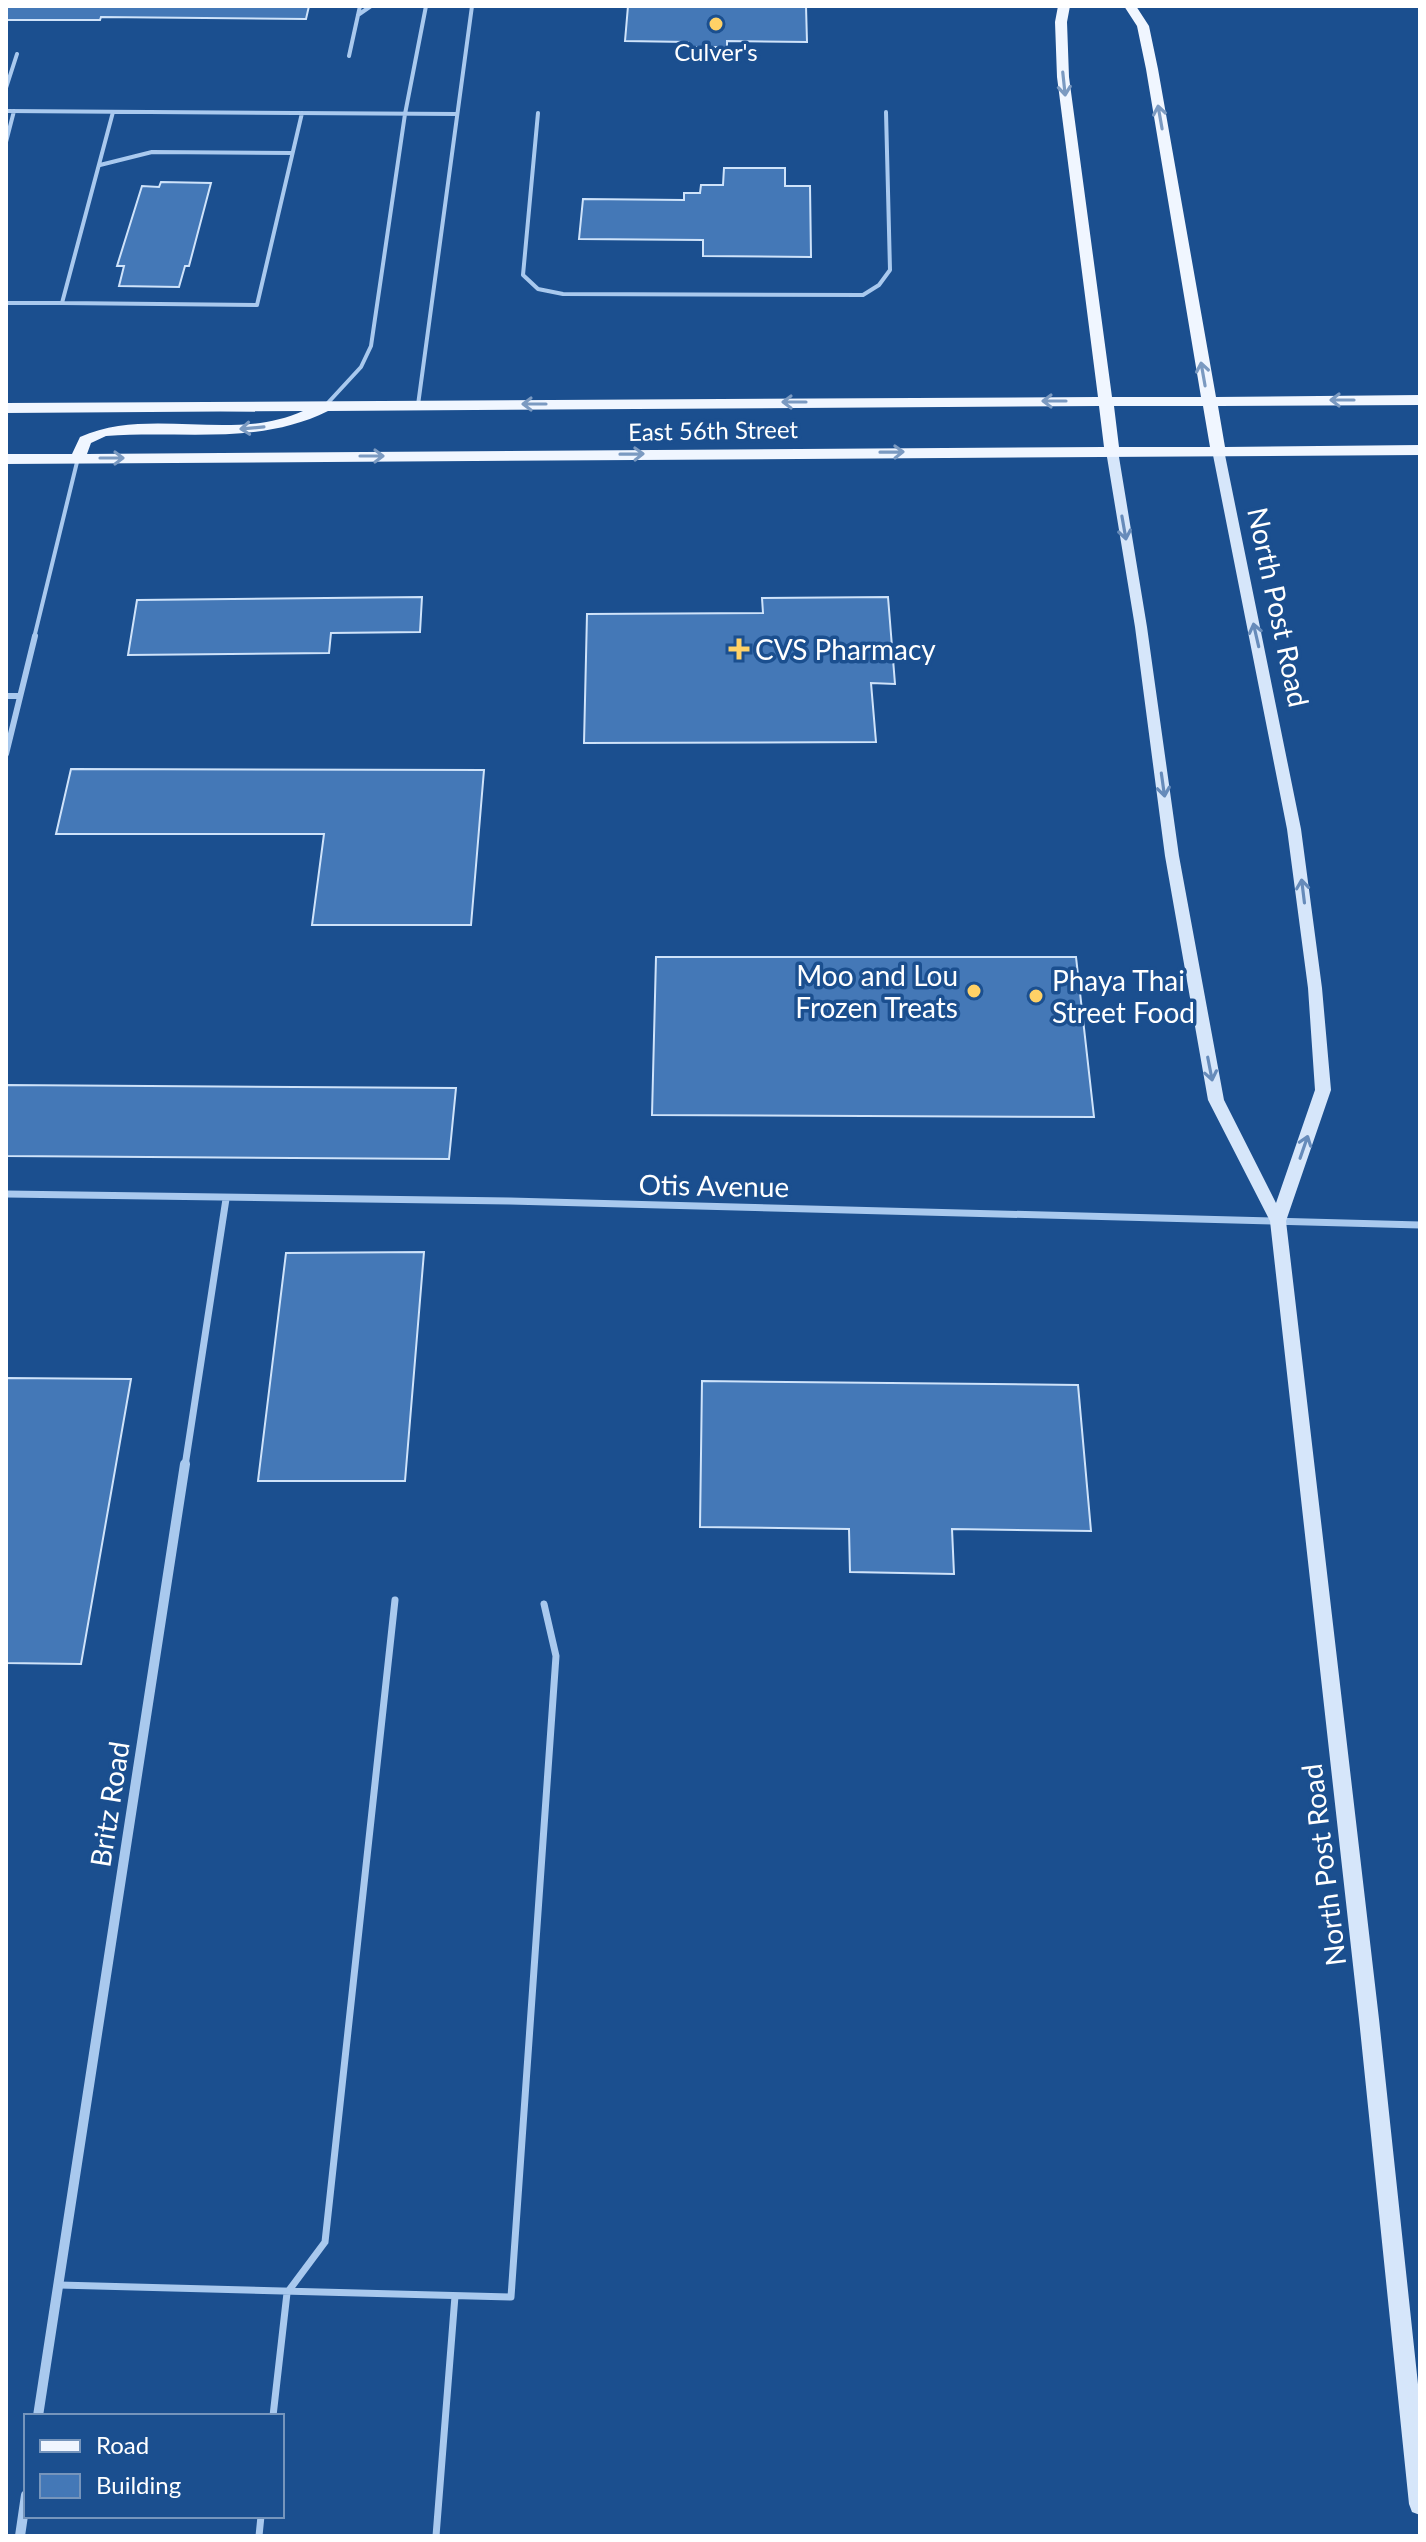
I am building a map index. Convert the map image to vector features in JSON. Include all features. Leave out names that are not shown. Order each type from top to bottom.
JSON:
[{"type":"main road","name":"North Post Road","points":[[1064,6],[1061,22],[1063,77],[1112,451]]},
{"type":"main road","name":"North Post Road","points":[[1130,6],[1143,26],[1146,40],[1218,450]]},
{"type":"main road","name":"East 56th Street","points":[[6,408],[1420,400]]},
{"type":"main road","points":[[78,458],[85,440],[103,432],[257,429],[298,421],[325,406]]},
{"type":"main road","name":"East 56th Street","points":[[6,459],[1420,450]]},
{"type":"street","name":"North Post Road","points":[[1218,450],[1294,829],[1321,1061],[1323,1090],[1278,1221]]},
{"type":"street","name":"North Post Road","points":[[1112,451],[1141,627],[1172,856],[1216,1100],[1278,1221],[1367,2003],[1420,2504]]},
{"type":"street","name":"Otis Avenue","points":[[6,1194],[510,1201],[1420,1225]]},
{"type":"street","name":"Britz Road","points":[[38,2414],[226,1199]]},
{"type":"street","points":[[20,2536],[24,2509]]},
{"type":"lane","points":[[349,56],[360,6]]},
{"type":"lane","points":[[358,15],[371,6]]},
{"type":"lane","points":[[325,406],[361,367],[371,346],[405,114],[426,6]]},
{"type":"lane","points":[[418,405],[472,6]]},
{"type":"lane","points":[[6,88],[17,54]]},
{"type":"lane","points":[[6,111],[457,114]]},
{"type":"lane","points":[[6,142],[14,111]]},
{"type":"lane","points":[[62,303],[113,112]]},
{"type":"lane","points":[[538,113],[523,275],[538,289],[563,294],[863,295],[879,285],[890,270],[886,112]]},
{"type":"lane","points":[[6,303],[257,305],[302,113]]},
{"type":"lane","points":[[100,165],[152,152],[292,153]]},
{"type":"lane","points":[[6,754],[78,458]]},
{"type":"lane","points":[[6,696],[20,696]]},
{"type":"lane","points":[[273,2414],[287,2293],[325,2242],[395,1600]]},
{"type":"lane","points":[[59,2285],[511,2297],[556,1656],[544,1604]]},
{"type":"lane","points":[[436,2536],[455,2296]]},
{"type":"building","points":[[6,6],[309,6],[306,19],[101,17],[100,20],[6,20]]},
{"type":"building","name":"Culver's","points":[[628,6],[806,6],[807,42],[727,41],[727,47],[688,47],[688,42],[625,41]]},
{"type":"building","points":[[724,168],[785,168],[785,186],[810,186],[811,257],[703,256],[703,240],[579,239],[583,199],[684,200],[684,193],[700,193],[701,185],[723,185]]},
{"type":"building","points":[[161,182],[211,183],[189,266],[185,266],[179,287],[119,286],[124,266],[117,266],[142,186],[159,187]]},
{"type":"building","points":[[422,597],[420,632],[331,633],[329,653],[128,655],[137,600]]},
{"type":"building","name":"CVS Pharmacy","points":[[888,597],[895,684],[871,683],[876,742],[584,743],[587,614],[763,613],[762,598]]},
{"type":"building","points":[[71,769],[484,770],[471,925],[312,925],[324,834],[56,834]]},
{"type":"building","points":[[656,957],[1076,957],[1094,1117],[652,1115]]},
{"type":"building","points":[[6,1085],[456,1088],[449,1159],[6,1156]]},
{"type":"building","points":[[424,1252],[405,1481],[258,1481],[286,1253]]},
{"type":"building","points":[[6,1378],[131,1379],[81,1664],[6,1663]]},
{"type":"building","points":[[702,1381],[1078,1385],[1091,1531],[952,1529],[954,1574],[850,1572],[849,1529],[700,1527]]},
{"type":"place","name":"Culver's","points":[[716,24]]},
{"type":"place","name":"CVS Pharmacy","points":[[739,649]]},
{"type":"place","name":"Moo and Lou Frozen Treats","points":[[974,991]]},
{"type":"place","name":"Phaya Thai Street Food","points":[[1036,996]]}]
